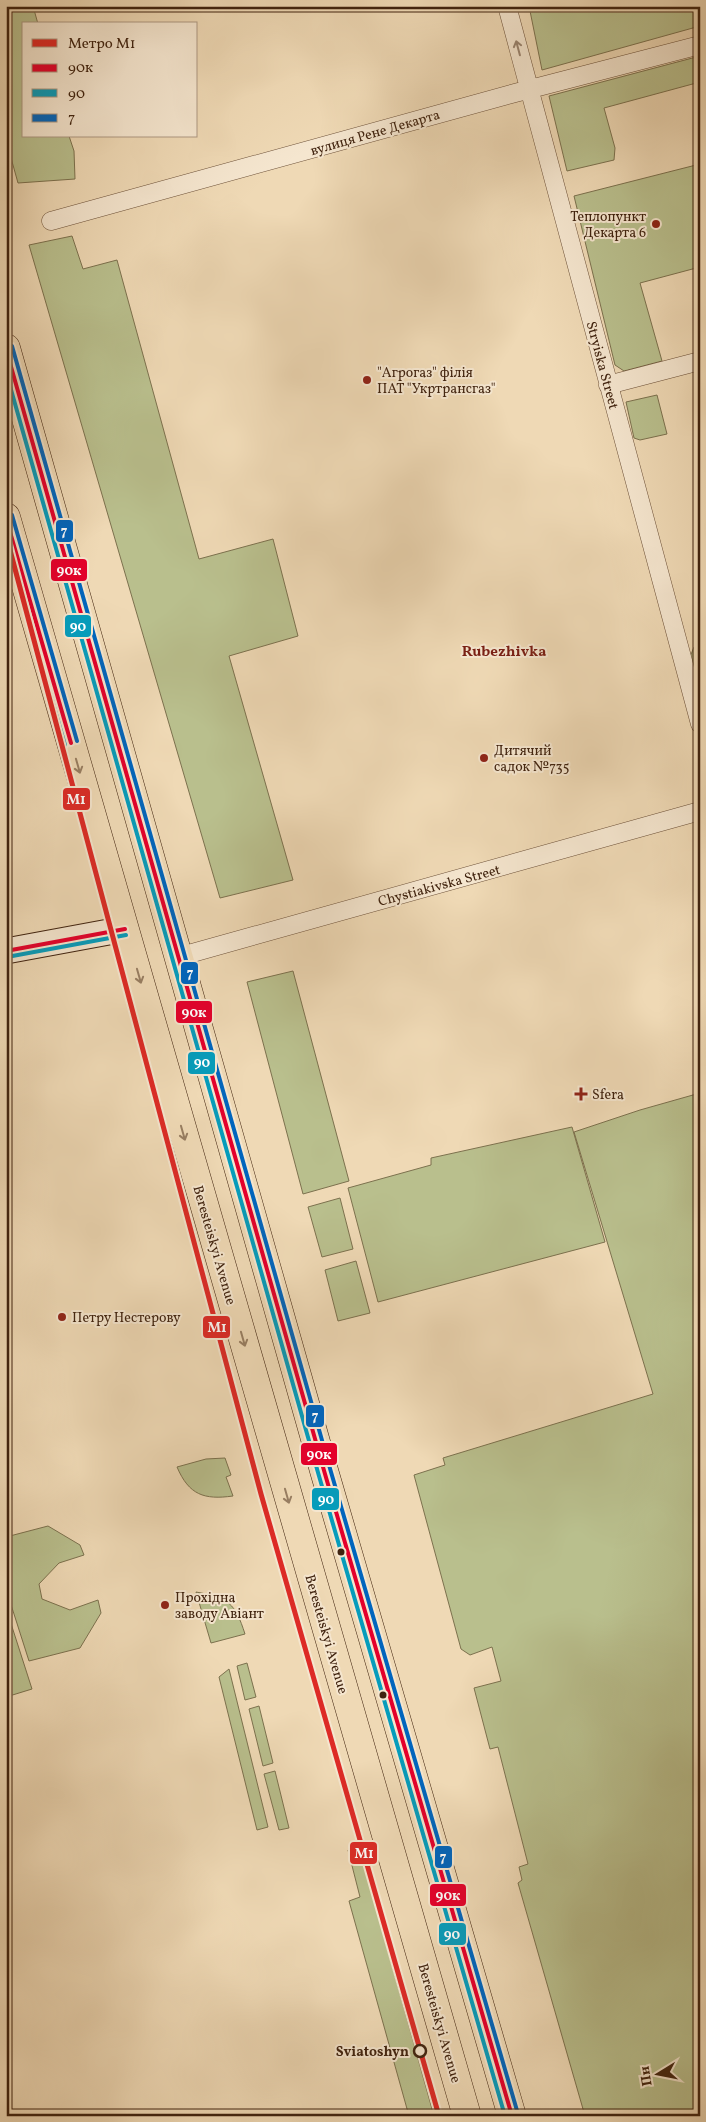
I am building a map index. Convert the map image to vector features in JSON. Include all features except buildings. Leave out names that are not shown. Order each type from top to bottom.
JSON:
[{"type":"main road","points":[[6,348],[381,1668],[512,2116]]},
{"type":"main road","name":"Beresteiskyi Avenue","points":[[6,517],[467,2116]]},
{"type":"street","name":"Stryiska Street","points":[[507,6],[528,90],[700,724]]},
{"type":"street","name":"вулиця Рене Декарта","points":[[51,221],[528,90],[700,45]]},
{"type":"street","points":[[608,384],[700,361]]},
{"type":"street","name":"Chystiakivska Street","points":[[178,957],[700,811]]},
{"type":"street","points":[[6,951],[125,930]]},
{"type":"green space","points":[[6,6],[33,6],[37,22],[22,22],[22,138],[70,138],[74,151],[75,179],[18,183],[6,140]]},
{"type":"green space","points":[[529,6],[700,6],[700,26],[542,70]]},
{"type":"green space","points":[[700,56],[700,82],[604,108],[615,148],[614,160],[567,171],[549,96]]},
{"type":"green space","points":[[700,164],[700,267],[640,283],[662,361],[624,371],[615,365],[574,196]]},
{"type":"green space","points":[[72,236],[83,269],[117,260],[199,559],[273,539],[298,636],[229,656],[293,880],[220,898],[29,245]]},
{"type":"green space","points":[[657,395],[667,434],[640,440],[634,438],[626,402]]},
{"type":"green space","points":[[700,646],[700,690],[690,657],[694,647]]},
{"type":"green space","points":[[293,971],[349,1181],[303,1194],[247,982]]},
{"type":"green space","points":[[700,1093],[700,2116],[585,2116],[518,1883],[522,1880],[519,1867],[528,1864],[498,1747],[490,1749],[474,1688],[501,1681],[492,1647],[470,1655],[461,1649],[414,1475],[445,1465],[443,1458],[653,1394],[574,1132],[640,1110]]},
{"type":"green space","points":[[572,1127],[605,1242],[378,1302],[348,1188],[431,1165],[431,1158]]},
{"type":"green space","points":[[340,1198],[353,1249],[322,1257],[308,1207]]},
{"type":"green space","points":[[356,1261],[370,1313],[338,1321],[325,1270]]},
{"type":"green space","points":[[225,1458],[231,1475],[226,1477],[233,1496],[214,1497],[199,1494],[187,1484],[177,1467],[206,1459]]},
{"type":"green space","points":[[48,1526],[80,1545],[84,1555],[59,1563],[39,1584],[42,1599],[70,1610],[98,1600],[101,1613],[80,1648],[29,1661],[6,1589],[6,1537]]},
{"type":"green space","points":[[196,1592],[216,1597],[229,1604],[238,1615],[245,1634],[211,1643]]},
{"type":"green space","points":[[6,1608],[32,1689],[6,1697]]},
{"type":"green space","points":[[247,1663],[256,1697],[245,1700],[237,1666]]},
{"type":"green space","points":[[229,1669],[268,1827],[257,1830],[219,1677]]},
{"type":"green space","points":[[259,1706],[273,1763],[263,1766],[249,1709]]},
{"type":"green space","points":[[275,1771],[289,1828],[279,1830],[264,1774]]},
{"type":"green space","points":[[359,1846],[434,2116],[409,2116],[349,1901],[360,1897],[348,1850]]},
{"type":"metro line","name":"M1","points":[[6,535],[261,1494],[439,2116]]},
{"type":"transit line","name":"7","points":[[12,346],[331,1472],[518,2114]]},
{"type":"transit line","name":"90к","points":[[6,349],[325,1474],[512,2116]]},
{"type":"transit line","name":"90","points":[[6,372],[319,1476],[505,2116]]},
{"type":"transit line","name":"7","points":[[12,515],[77,741]]},
{"type":"transit line","name":"90к","points":[[6,518],[71,743]]},
{"type":"transit line","name":"90","points":[[6,540],[65,745]]},
{"type":"transit line","name":"90к","points":[[6,951],[125,929]]},
{"type":"transit line","name":"90","points":[[7,957],[126,935]]},
{"type":"place","name":"Теплопункт Декарта 6","points":[[656,224]]},
{"type":"place","name":"\"Агрогаз\" філія ПАТ \"Укртрансгаз\"","points":[[367,380]]},
{"type":"place","name":"Дитячий садок №735","points":[[484,758]]},
{"type":"place","name":"Sfera","points":[[581,1094]]},
{"type":"place","name":"Петру Нестерову","points":[[62,1317]]},
{"type":"place","name":"Прохідна заводу Авіант","points":[[165,1605]]},
{"type":"place","name":"Sviatoshyn","points":[[420,2051]]},
{"type":"district","name":"Rubezhivka","points":[[504,651]]}]
